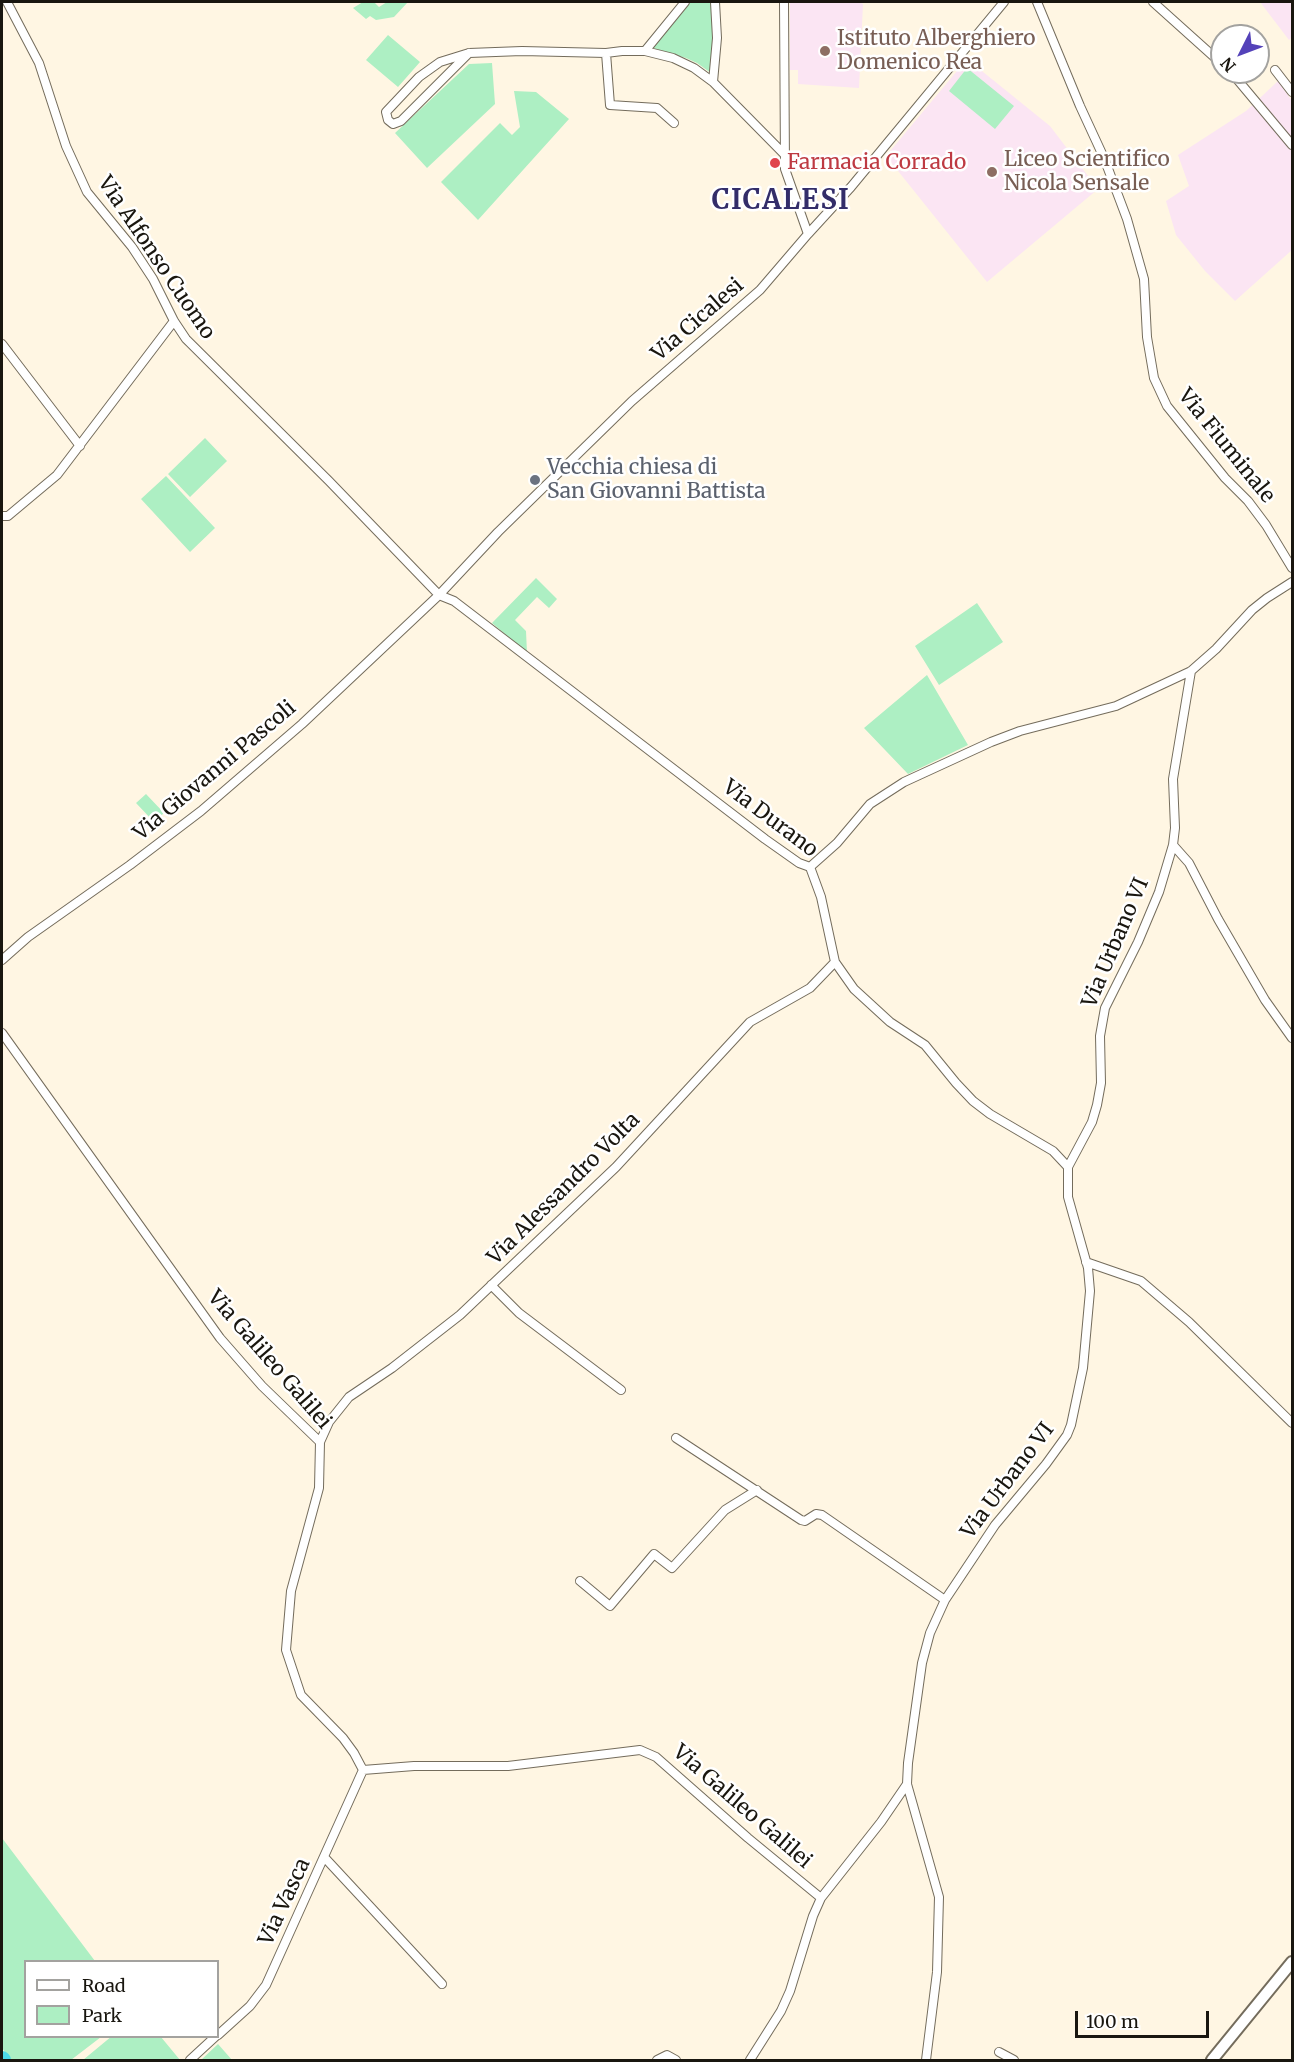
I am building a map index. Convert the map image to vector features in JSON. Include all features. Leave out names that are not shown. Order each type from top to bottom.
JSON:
[{"type":"street","name":"Via Alfonso Cuomo","points":[[7,2],[39,63],[66,146],[87,192],[132,247],[153,279],[174,321],[186,339],[329,481],[439,595]]},
{"type":"street","points":[[645,51],[685,2]]},
{"type":"street","points":[[713,82],[717,38],[715,2]]},
{"type":"street","points":[[784,2],[784,154],[789,183],[808,234]]},
{"type":"street","name":"Via Cicalesi","points":[[439,595],[498,532],[632,401],[760,290],[851,187],[1004,2]]},
{"type":"street","name":"Via Fiuminale","points":[[1037,2],[1104,158],[1127,219],[1144,279],[1147,337],[1154,378],[1167,406],[1225,478],[1248,501],[1293,568]]},
{"type":"street","points":[[1153,2],[1210,53]]},
{"type":"street","points":[[470,53],[401,121],[393,124],[388,120],[386,112],[419,77],[440,62],[470,53],[645,51],[674,58],[694,68],[713,82],[784,154]]},
{"type":"street","points":[[606,53],[610,105],[657,108],[674,123]]},
{"type":"street","points":[[1275,70],[1293,92]]},
{"type":"street","points":[[1243,84],[1293,145]]},
{"type":"street","points":[[2,516],[8,516],[57,475],[174,321]]},
{"type":"street","points":[[2,344],[80,446]]},
{"type":"street","points":[[810,867],[837,843],[870,804],[904,782],[991,742],[1020,731],[1116,706],[1191,671],[1216,649],[1252,610],[1293,582]]},
{"type":"street","name":"Via Durano","points":[[439,595],[454,601],[765,839],[799,863],[810,867],[821,897],[835,962],[854,989],[890,1022],[925,1045],[973,1101],[990,1114],[1053,1151],[1068,1167]]},
{"type":"street","name":"Via Giovanni Pascoli","points":[[2,960],[28,937],[130,866],[201,811],[309,717],[439,595]]},
{"type":"street","name":"Via Urbano VI","points":[[926,2061],[937,1972],[939,1897],[907,1784],[922,1663],[930,1633],[945,1600],[994,1525],[1046,1464],[1067,1435],[1071,1425],[1083,1368],[1090,1291],[1086,1262],[1068,1197],[1068,1167],[1092,1122],[1097,1105],[1101,1083],[1100,1036],[1105,1008],[1138,942],[1159,892],[1173,845],[1175,828],[1173,779],[1191,671]]},
{"type":"street","points":[[1173,845],[1189,863],[1218,919],[1265,1000],[1293,1038]]},
{"type":"street","name":"Via Alessandro Volta","points":[[320,1442],[329,1422],[350,1397],[392,1368],[460,1315],[616,1167],[750,1022],[810,988],[835,962]]},
{"type":"street","name":"Via Galileo Galilei","points":[[2,1033],[220,1338],[262,1386],[320,1442],[319,1488],[291,1591],[286,1650],[301,1695],[343,1738],[363,1770],[414,1766],[508,1766],[640,1750],[656,1757],[748,1838],[821,1898]]},
{"type":"street","points":[[1086,1262],[1141,1281],[1189,1322],[1293,1423]]},
{"type":"street","points":[[491,1285],[519,1312],[621,1390]]},
{"type":"street","points":[[676,1438],[801,1520],[806,1521],[816,1514],[822,1515],[945,1600]]},
{"type":"street","points":[[580,1581],[610,1606],[654,1554],[672,1568],[725,1510],[756,1490]]},
{"type":"street","name":"Via Vasca","points":[[219,2034],[250,2006],[266,1985],[363,1770]]},
{"type":"street","points":[[750,2061],[781,2011],[790,1991],[813,1916],[821,1898],[907,1784]]},
{"type":"street","points":[[325,1858],[442,1984]]},
{"type":"street","points":[[1212,2061],[1293,1962]]},
{"type":"street","name":"Via Vasca","points":[[190,2061],[215,2038]]},
{"type":"street","points":[[999,2052],[1014,2061]]},
{"type":"street","points":[[657,2061],[667,2055],[676,2061]]},
{"type":"shaded area","name":"Istituto Alberghiero Domenico Rea","points":[[790,2],[859,2],[863,4],[859,88],[798,84],[798,70],[790,70]]},
{"type":"shaded area","points":[[1260,2],[1292,2],[1292,37],[1289,40]]},
{"type":"shaded area","name":"Liceo Scientifico Nicola Sensale","points":[[967,59],[1050,126],[1098,189],[987,282],[886,156]]},
{"type":"shaded area","points":[[1278,81],[1292,101],[1292,250],[1235,301],[1205,271],[1176,235],[1166,201],[1189,186],[1178,155],[1246,111]]},
{"type":"green space","points":[[363,2],[374,2],[379,7],[387,2],[408,2],[394,17],[376,20],[370,16],[366,19],[353,8]]},
{"type":"green space","points":[[691,2],[711,2],[713,34],[711,73],[686,58],[653,48]]},
{"type":"green space","points":[[388,35],[420,62],[398,87],[366,60]]},
{"type":"green space","points":[[492,63],[495,104],[427,168],[395,133],[469,64]]},
{"type":"green space","points":[[967,68],[1014,106],[995,129],[949,91]]},
{"type":"green space","points":[[514,91],[536,92],[569,119],[478,220],[441,182],[500,123],[512,135],[520,127]]},
{"type":"green space","points":[[205,438],[227,461],[190,497],[168,474]]},
{"type":"green space","points":[[166,476],[215,528],[190,552],[141,499]]},
{"type":"green space","points":[[536,578],[557,599],[549,608],[537,597],[515,620],[526,631],[527,653],[492,623]]},
{"type":"green space","points":[[977,603],[1003,642],[939,685],[915,646]]},
{"type":"green space","points":[[927,675],[968,745],[908,774],[864,728]]},
{"type":"green space","points":[[146,794],[164,813],[154,822],[136,803]]},
{"type":"green space","points":[[2,1838],[94,1960],[24,1960],[24,2038],[100,2038],[71,2060],[11,2060],[2,2048]]},
{"type":"green space","points":[[110,2038],[162,2038],[180,2060],[83,2060]]},
{"type":"green space","points":[[218,2044],[232,2060],[201,2060]]},
{"type":"place","name":"Istituto Alberghiero Domenico Rea","points":[[825,51]]},
{"type":"place","name":"Farmacia Corrado","points":[[775,163]]},
{"type":"place","name":"Liceo Scientifico Nicola Sensale","points":[[992,172]]},
{"type":"place","name":"Vecchia chiesa di San Giovanni Battista","points":[[535,480]]},
{"type":"district","name":"CICALESI","points":[[781,201]]}]
